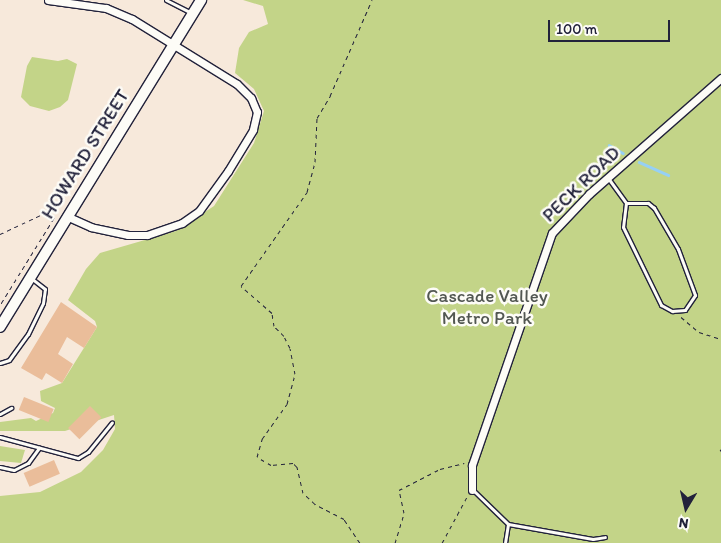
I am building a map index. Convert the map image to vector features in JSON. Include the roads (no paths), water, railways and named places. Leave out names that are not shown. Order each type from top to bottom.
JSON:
[{"type":"main road","name":"HOWARD STREET","points":[[0,327],[66,216],[201,0]]},
{"type":"street","points":[[48,0],[107,4],[238,84],[255,105],[257,118],[253,130],[228,171],[199,211],[161,232],[141,235],[103,231],[66,216]]},
{"type":"street","name":"PECK ROAD","points":[[472,490],[472,465],[548,238],[566,216],[721,78]]},
{"type":"lane","points":[[166,0],[192,13]]},
{"type":"lane","points":[[608,178],[626,203],[623,226],[658,300],[664,308],[679,312],[690,306],[695,295],[686,265],[654,208],[648,203],[626,203]]},
{"type":"lane","points":[[0,363],[9,360],[28,334],[43,304],[45,289],[30,277]]},
{"type":"lane","points":[[0,414],[11,408]]},
{"type":"lane","points":[[0,437],[39,448],[83,457],[112,422]]},
{"type":"lane","points":[[0,467],[14,470],[28,463],[39,448]]},
{"type":"lane","points":[[472,490],[508,524],[593,539],[605,537]]},
{"type":"lane","points":[[505,543],[508,524]]},
{"type":"waterway","points":[[609,145],[623,153]]},
{"type":"waterway","points":[[639,162],[668,175]]},
{"type":"park label","name":"Cascade Valley Metro Park","points":[[487,307]]}]
